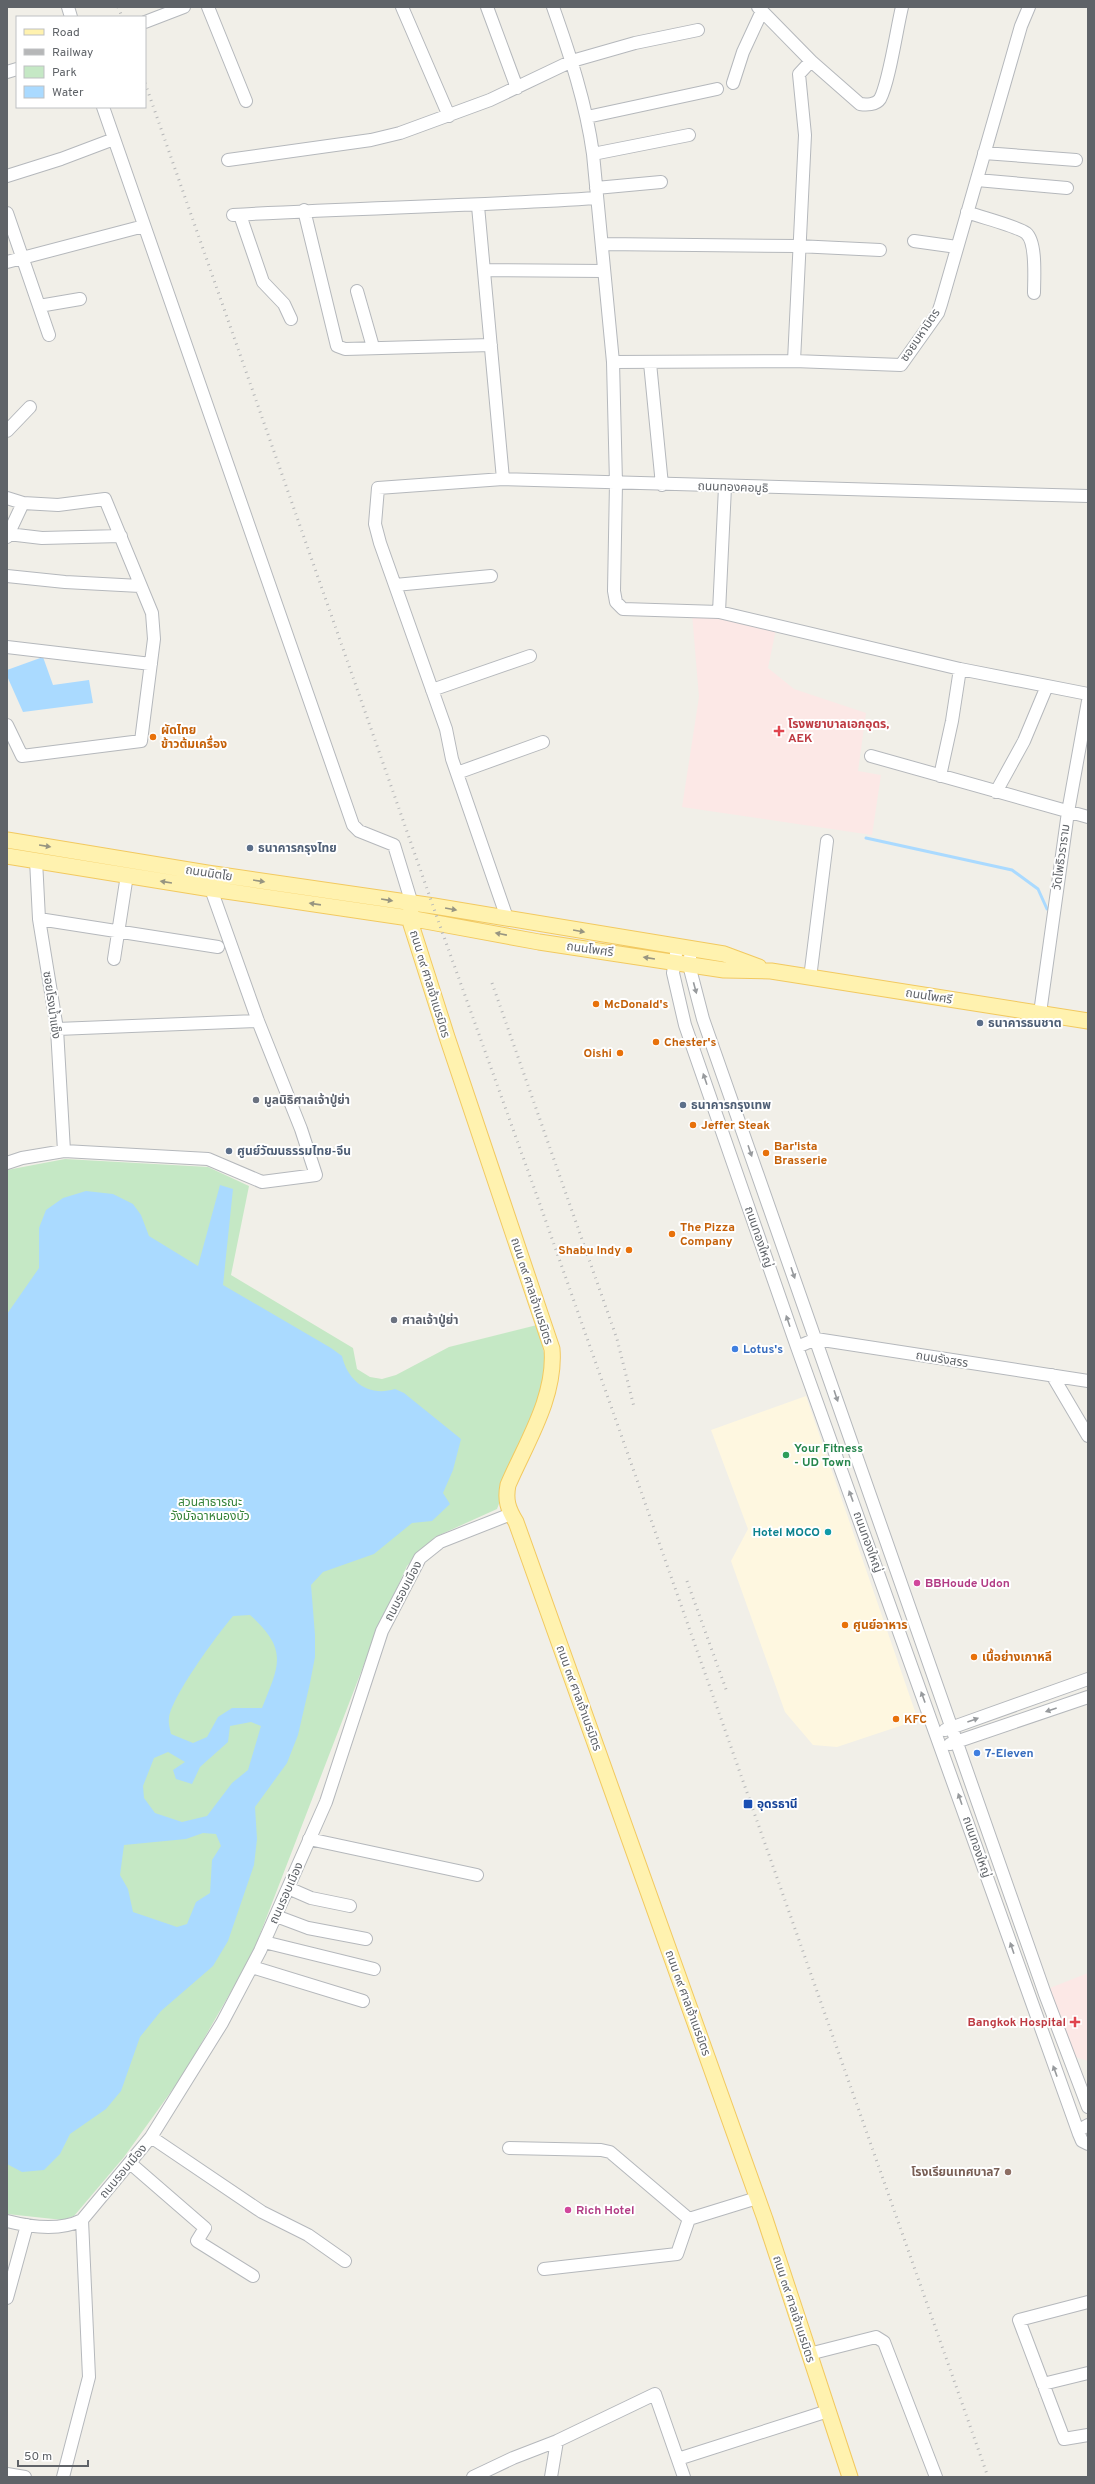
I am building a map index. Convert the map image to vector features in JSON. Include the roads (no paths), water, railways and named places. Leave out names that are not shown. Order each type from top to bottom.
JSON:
[{"type":"main road","name":"ถนนนิตโย","points":[[7,840],[206,873],[411,911]]},
{"type":"main road","name":"ถนนนิตโย","points":[[7,856],[208,889],[411,911]]},
{"type":"main road","name":"ถนนโพศรี","points":[[411,911],[507,918],[639,942],[724,954],[771,971]]},
{"type":"main road","name":"ถนนโพศรี","points":[[411,911],[546,943],[724,970],[771,971],[1088,1021]]},
{"type":"main road","name":"ถนน ๓๙ ศาลเจ้าเนรมิตร","points":[[411,911],[447,1037],[552,1349],[552,1372],[545,1399],[508,1485],[507,1501],[757,2198],[850,2477]]},
{"type":"main road","points":[[639,942],[663,941],[716,949],[724,954]]},
{"type":"street","points":[[146,22],[184,7]]},
{"type":"street","points":[[208,7],[246,101]]},
{"type":"street","points":[[402,7],[449,116]]},
{"type":"street","points":[[487,7],[517,88]]},
{"type":"street","points":[[553,7],[572,61],[587,117],[593,154],[613,362],[616,483],[614,591],[616,602],[623,609],[719,612],[960,669],[1088,694]]},
{"type":"street","points":[[733,83],[743,52],[760,9],[811,61],[860,104],[875,102],[880,99],[886,79],[902,7]]},
{"type":"street","name":"ซอยมหามิตร","points":[[613,362],[650,363],[794,361],[901,365],[938,313],[1021,26],[1029,7]]},
{"type":"street","points":[[228,160],[371,140],[449,116],[517,88],[572,61],[635,43],[698,30]]},
{"type":"street","points":[[794,361],[804,135],[799,74],[811,61]]},
{"type":"street","points":[[587,117],[717,89]]},
{"type":"street","points":[[103,108],[353,825],[360,831],[394,845],[411,911]]},
{"type":"street","points":[[593,154],[689,135]]},
{"type":"street","points":[[7,176],[61,159],[114,139]]},
{"type":"street","points":[[984,153],[1076,160]]},
{"type":"street","points":[[977,180],[1067,188]]},
{"type":"street","points":[[291,319],[284,304],[263,282],[236,215],[304,210],[478,206],[596,193],[661,182]]},
{"type":"street","points":[[478,206],[503,479]]},
{"type":"street","points":[[304,210],[337,346],[346,349],[373,347],[491,345]]},
{"type":"street","points":[[968,212],[1025,232],[1033,252],[1034,293]]},
{"type":"street","points":[[7,213],[50,335]]},
{"type":"street","points":[[7,262],[144,226]]},
{"type":"street","points":[[914,241],[957,247]]},
{"type":"street","points":[[602,244],[798,246],[880,250]]},
{"type":"street","points":[[484,270],[604,271]]},
{"type":"street","points":[[357,291],[373,347]]},
{"type":"street","points":[[39,306],[80,299]]},
{"type":"street","points":[[650,363],[662,485]]},
{"type":"street","points":[[7,431],[30,407]]},
{"type":"street","name":"ถนนทองคอมูธิ","points":[[395,585],[375,524],[378,488],[503,479],[725,487],[1088,496]]},
{"type":"street","points":[[719,612],[725,487]]},
{"type":"street","points":[[7,498],[23,502],[58,505],[105,498],[152,613],[154,639],[141,741],[22,756],[7,725]]},
{"type":"street","points":[[23,502],[8,535],[42,538],[121,536]]},
{"type":"street","points":[[7,576],[65,582],[140,586]]},
{"type":"street","points":[[491,576],[395,585],[446,729],[457,773],[507,918]]},
{"type":"street","points":[[7,647],[151,664]]},
{"type":"street","points":[[432,690],[530,656]]},
{"type":"street","points":[[940,776],[952,721],[960,669]]},
{"type":"street","points":[[996,792],[1024,741],[1047,686]]},
{"type":"street","name":"วัดโพธิวราราม","points":[[1040,1013],[1068,812],[1088,701]]},
{"type":"street","points":[[457,773],[543,742]]},
{"type":"street","points":[[871,756],[1088,817]]},
{"type":"street","points":[[810,978],[827,841]]},
{"type":"street","name":"ซอยโรงน้ำแข็ง","points":[[36,860],[39,919],[57,1029],[64,1151]]},
{"type":"street","points":[[114,959],[127,875]]},
{"type":"street","points":[[7,1163],[22,1158],[64,1151],[208,1159],[262,1182],[316,1175],[301,1129],[208,889]]},
{"type":"street","points":[[39,919],[218,947]]},
{"type":"street","name":"ถนนทองใหญ่","points":[[685,949],[674,962],[673,973],[685,1024],[797,1347],[941,1747],[1061,2088],[1084,2129]]},
{"type":"street","name":"ถนนทองใหญ่","points":[[685,949],[703,1019],[952,1728],[1088,2107]]},
{"type":"street","points":[[685,1024],[703,1019]]},
{"type":"street","points":[[57,1029],[258,1021]]},
{"type":"street","points":[[797,1347],[816,1339]]},
{"type":"street","name":"ถนนรังสรร","points":[[816,1339],[1088,1381]]},
{"type":"street","points":[[1052,1375],[1088,1436]]},
{"type":"street","name":"ถนนรอบเมือง","points":[[82,2220],[151,2137],[222,2023],[252,1967],[326,1802],[382,1630],[420,1558],[440,1542],[511,1514]]},
{"type":"street","points":[[936,1733],[1088,1679]]},
{"type":"street","points":[[941,1747],[1088,1697]]},
{"type":"street","points":[[310,1839],[477,1875]]},
{"type":"street","points":[[288,1888],[311,1898],[350,1906]]},
{"type":"street","points":[[276,1916],[308,1928],[366,1939]]},
{"type":"street","points":[[264,1942],[374,1969]]},
{"type":"street","points":[[252,1967],[363,2001]]},
{"type":"street","points":[[1061,2088],[1078,2081]]},
{"type":"street","points":[[1084,2129],[1082,2141],[1088,2144]]},
{"type":"street","points":[[151,2137],[262,2212],[308,2235],[345,2261]]},
{"type":"street","points":[[509,2148],[601,2150],[610,2152],[689,2219]]},
{"type":"street","points":[[130,2163],[205,2228],[197,2241],[253,2276]]},
{"type":"street","points":[[689,2219],[757,2198]]},
{"type":"street","points":[[544,2269],[677,2254],[689,2219]]},
{"type":"street","points":[[7,2221],[27,2225],[72,2225],[82,2220],[89,2377],[63,2477]]},
{"type":"street","points":[[7,2298],[27,2225]]},
{"type":"street","points":[[1088,2302],[1019,2320],[1064,2439],[1088,2435]]},
{"type":"street","points":[[809,2354],[876,2337],[884,2342],[936,2477]]},
{"type":"street","points":[[1044,2384],[1088,2373]]},
{"type":"street","points":[[473,2477],[513,2458],[557,2441],[656,2394],[684,2477]]},
{"type":"street","points":[[678,2459],[828,2411]]},
{"type":"street","points":[[552,2477],[557,2441]]},
{"type":"street","points":[[7,2474],[25,2477]]},
{"type":"water","points":[[43,657],[53,685],[89,680],[93,703],[23,712],[7,676],[7,670]]},
{"type":"water","name":"สวนสาธารณะ วังมัจฉาหนองบัว","points":[[220,1185],[233,1189],[223,1285],[331,1348],[342,1356],[349,1373],[361,1385],[368,1389],[377,1391],[395,1389],[404,1393],[461,1439],[453,1470],[443,1493],[450,1504],[432,1521],[412,1523],[374,1554],[323,1572],[311,1585],[315,1635],[315,1657],[298,1735],[287,1763],[255,1807],[257,1839],[254,1865],[228,1941],[213,1966],[161,2011],[140,2037],[121,2091],[106,2109],[70,2134],[60,2154],[44,2170],[22,2172],[7,2164],[7,1314],[39,1268],[39,1228],[46,1210],[63,1198],[86,1191],[113,1194],[133,1204],[141,1215],[149,1236],[198,1266]],"holes":[[[250,1615],[271,1638],[277,1658],[273,1680],[262,1708],[232,1708],[218,1717],[207,1737],[193,1743],[171,1734],[169,1720],[172,1708],[186,1681],[233,1616]],[[251,1722],[261,1726],[248,1770],[232,1783],[207,1816],[182,1822],[155,1813],[144,1798],[143,1786],[154,1758],[168,1752],[185,1762],[173,1770],[176,1779],[192,1784],[200,1767],[228,1742],[230,1726]],[[203,1833],[216,1834],[221,1846],[212,1860],[210,1893],[196,1902],[187,1924],[177,1927],[133,1912],[128,1889],[120,1875],[124,1845],[186,1839]]]},
{"type":"waterway","points":[[866,838],[1012,870],[1038,889],[1047,909]]},
{"type":"railway","points":[[118,7],[122,16]]},
{"type":"railway","points":[[146,86],[439,923],[537,1196],[988,2477]]},
{"type":"railway","points":[[492,983],[617,1339],[634,1407]]},
{"type":"railway","points":[[687,1581],[727,1692]]},
{"type":"place","name":"โรงพยาบาลเอกอุดร, AEK","points":[[779,731]]},
{"type":"place","name":"ผัดไทย ข้าวต้มเครื่อง","points":[[153,737]]},
{"type":"place","name":"ธนาคารกรุงไทย","points":[[250,848]]},
{"type":"place","name":"McDonald's","points":[[596,1004]]},
{"type":"place","name":"ธนาคารธนชาต","points":[[980,1023]]},
{"type":"place","name":"Chester's","points":[[656,1042]]},
{"type":"place","name":"Oishi","points":[[620,1053]]},
{"type":"place","name":"มูลนิธิศาลเจ้าปู่ย่า","points":[[256,1100]]},
{"type":"place","name":"ธนาคารกรุงเทพ","points":[[683,1105]]},
{"type":"place","name":"Jeffer Steak","points":[[693,1125]]},
{"type":"place","name":"ศูนย์วัฒนธรรมไทย-จีน","points":[[229,1151]]},
{"type":"place","name":"Bar'ista Brasserie","points":[[766,1153]]},
{"type":"place","name":"The Pizza Company","points":[[672,1234]]},
{"type":"place","name":"Shabu Indy","points":[[629,1250]]},
{"type":"place","name":"ศาลเจ้าปู่ย่า","points":[[394,1320]]},
{"type":"place","name":"Lotus's","points":[[735,1349]]},
{"type":"place","name":"Your Fitness - UD Town","points":[[786,1455]]},
{"type":"place","name":"Hotel MOCO","points":[[828,1532]]},
{"type":"place","name":"BBHoude Udon","points":[[917,1583]]},
{"type":"place","name":"ศูนย์อาหาร","points":[[845,1625]]},
{"type":"place","name":"เนื้อย่างเกาหลี","points":[[974,1657]]},
{"type":"place","name":"KFC","points":[[896,1719]]},
{"type":"place","name":"7-Eleven","points":[[977,1753]]},
{"type":"place","name":"อุดรธานี","points":[[748,1804]]},
{"type":"place","name":"Bangkok Hospital","points":[[1075,2022]]},
{"type":"place","name":"โรงเรียนเทศบาล7","points":[[1008,2172]]},
{"type":"place","name":"Rich Hotel","points":[[568,2210]]}]
